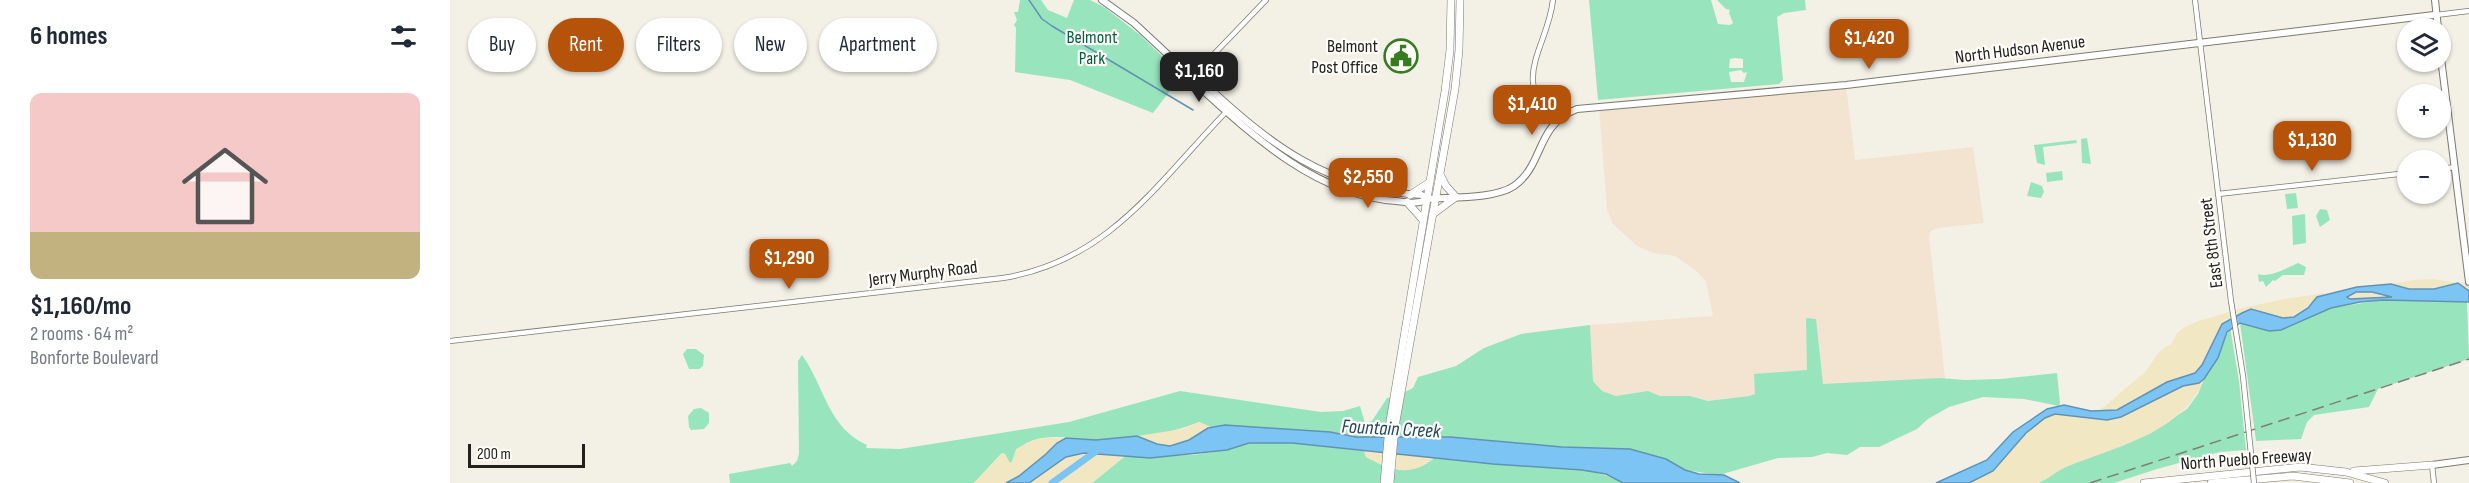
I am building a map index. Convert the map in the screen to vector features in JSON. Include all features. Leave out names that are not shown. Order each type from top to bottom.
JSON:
[{"type":"highway","points":[[1384,483],[1447,75],[1451,0]]},
{"type":"highway","points":[[1390,483],[1392,427],[1441,173],[1457,71],[1460,0]]},
{"type":"highway","points":[[1433,214],[1456,197],[1446,186],[1441,173]]},
{"type":"highway","points":[[1423,220],[1408,198],[1430,182]]},
{"type":"highway","points":[[2346,472],[2432,465]]},
{"type":"highway","name":"North Pueblo Freeway","points":[[2144,483],[2288,467],[2346,472],[2385,483]]},
{"type":"highway","name":"North Pueblo Freeway","points":[[2211,483],[2293,476],[2350,483]]},
{"type":"main road","points":[[1102,0],[1134,23],[1252,135],[1291,162],[1336,186],[1363,196],[1408,198],[1421,202],[1427,199],[1490,193],[1513,187],[1527,172],[1555,121]]},
{"type":"main road","points":[[2435,0],[2436,18]]},
{"type":"main road","name":"North Hudson Avenue","points":[[1555,121],[1577,109],[1599,106],[1846,85],[2435,15]]},
{"type":"main road","points":[[2443,72],[2469,282]]},
{"type":"main road","points":[[2432,465],[2469,460]]},
{"type":"street","points":[[1192,77],[1266,0]]},
{"type":"street","points":[[1553,0],[1552,15],[1534,61],[1532,75],[1540,105],[1555,121]]},
{"type":"street","name":"East 8th Street","points":[[2195,0],[2231,301],[2243,376],[2254,483]]},
{"type":"street","name":"North Hudson Avenue","points":[[2435,15],[2469,11]]},
{"type":"street","name":"Jerry Murphy Road","points":[[450,341],[1004,278],[1043,269],[1088,248],[1114,229],[1228,110]]},
{"type":"street","points":[[2451,168],[2455,167]]},
{"type":"street","points":[[2218,194],[2397,173]]},
{"type":"street","points":[[2432,465],[2434,483]]},
{"type":"shaded area","points":[[1846,85],[1855,160],[1973,147],[1984,223],[1938,228],[1931,231],[1929,237],[1945,378],[1843,384],[1708,401],[1690,396],[1594,406],[1590,325],[1713,316],[1706,281],[1694,269],[1675,256],[1653,253],[1637,246],[1613,224],[1607,210],[1599,106]]},
{"type":"green space","name":"Belmont Park","points":[[1020,0],[1041,0],[1048,10],[1067,18],[1074,0],[1090,0],[1104,7],[1140,35],[1182,75],[1153,113],[1070,80],[1015,72],[1016,28],[1014,25],[1017,20],[1014,12],[1018,12]]},
{"type":"green space","points":[[1589,0],[1711,0],[1718,24],[1730,25],[1733,23],[1730,10],[1717,0],[1805,0],[1806,10],[1784,13],[1777,17],[1783,80],[1779,84],[1598,100]],"holes":[[[1730,59],[1743,59],[1743,68],[1729,68]],[[1741,70],[1744,73],[1747,72],[1744,82],[1731,82],[1729,72]]]},
{"type":"green space","points":[[1544,91],[1544,98],[1547,102],[1565,96],[1569,107],[1559,110],[1547,107],[1539,93]]},
{"type":"green space","points":[[2087,138],[2091,164],[2082,163],[2081,139]]},
{"type":"green space","points":[[2076,140],[2077,143],[2043,147],[2045,165],[2037,163],[2034,145]]},
{"type":"green space","points":[[2062,171],[2063,180],[2047,182],[2046,173]]},
{"type":"green space","points":[[2031,182],[2042,186],[2044,192],[2041,198],[2027,196]]},
{"type":"green space","points":[[2296,193],[2298,208],[2287,209],[2285,194]]},
{"type":"green space","points":[[2320,209],[2327,210],[2330,220],[2320,227],[2316,216]]},
{"type":"green space","points":[[2305,214],[2306,243],[2293,245],[2292,216]]},
{"type":"green space","points":[[2298,263],[2306,267],[2304,275],[2283,275],[2266,287],[2263,281],[2259,282],[2258,274],[2273,274]]},
{"type":"green space","points":[[2383,300],[2467,302],[2469,359],[2378,389],[2369,407],[2314,415],[2307,422],[2301,439],[2256,441],[2240,323],[2280,330],[2331,308]]},
{"type":"green space","points":[[1806,318],[1816,319],[1823,384],[1940,378],[2001,379],[2057,373],[2059,406],[2024,399],[1983,397],[1949,407],[1928,419],[1917,429],[1879,447],[1860,447],[1847,455],[1827,453],[1812,457],[1778,458],[1719,475],[1685,470],[1666,459],[1630,449],[1562,447],[1450,437],[1356,437],[1330,432],[1225,425],[1213,428],[1199,422],[1175,430],[1133,438],[1094,440],[1041,438],[1026,443],[1020,448],[1012,462],[1009,463],[1005,454],[1002,453],[974,483],[730,483],[729,474],[790,463],[792,466],[797,461],[799,454],[798,361],[802,355],[828,406],[854,438],[867,445],[866,448],[900,449],[1069,422],[1180,391],[1321,412],[1343,411],[1360,406],[1365,423],[1372,421],[1387,398],[1391,397],[1398,428],[1405,392],[1413,388],[1418,377],[1456,366],[1484,348],[1521,334],[1590,325],[1593,381],[1602,391],[1616,396],[1648,391],[1660,396],[1690,396],[1708,401],[1749,396],[1755,394],[1754,374],[1807,370]]},
{"type":"green space","points":[[2230,327],[2239,381],[2246,450],[2220,452],[2114,483],[2038,483],[2062,468],[2151,433],[2187,409],[2217,360]]},
{"type":"green space","points":[[687,349],[696,349],[704,355],[703,366],[699,369],[689,369],[683,354]]},
{"type":"green space","points":[[701,408],[709,413],[709,423],[704,429],[691,430],[688,416],[694,409]]},
{"type":"green space","points":[[1249,443],[1292,443],[1364,451],[1366,457],[1382,465],[1381,483],[1092,483],[1124,457],[1192,455],[1227,450]]},
{"type":"green space","points":[[1435,457],[1505,465],[1581,469],[1623,483],[1393,483],[1395,469],[1416,468]]},
{"type":"sand","points":[[2433,279],[2458,283],[2425,288],[2408,288],[2391,284],[2414,280]]},
{"type":"sand","points":[[2469,282],[2469,291],[2458,283]]},
{"type":"sand","points":[[2356,292],[2372,292],[2392,297],[2350,299],[2347,297]]},
{"type":"sand","points":[[2326,293],[2298,314],[2286,318],[2246,314],[2231,318],[2222,324],[2202,365],[2195,373],[2117,410],[2100,410],[2145,372],[2160,351],[2172,343],[2177,333],[2185,327],[2242,308]]},
{"type":"sand","points":[[2204,379],[2194,397],[2180,413],[2146,436],[2126,445],[2066,467],[2038,483],[1969,483],[1993,471],[2015,443],[2045,418],[2055,414],[2107,420],[2121,417],[2183,386],[2199,383]]},
{"type":"sand","points":[[1199,422],[1213,428],[1176,444],[1164,444],[1137,436],[1183,429]]},
{"type":"sand","points":[[1044,438],[1066,438],[1012,481],[974,483],[1002,453],[1010,463],[1016,449],[1031,441]]},
{"type":"sand","points":[[1364,451],[1435,457],[1418,468],[1402,470],[1366,457]]},
{"type":"sand","points":[[1084,453],[1124,457],[1092,483],[1029,483],[1066,457]]},
{"type":"water","points":[[2458,283],[2469,291],[2469,302],[2383,300],[2360,302],[2331,308],[2281,330],[2269,331],[2240,323],[2227,332],[2218,358],[2199,383],[2183,386],[2121,417],[2107,420],[2055,414],[2045,418],[2026,433],[1993,471],[1969,483],[1936,483],[1987,460],[2013,432],[2047,409],[2064,405],[2091,411],[2117,410],[2167,382],[2195,373],[2202,365],[2222,324],[2251,309],[2283,318],[2294,317],[2308,308],[2317,297],[2357,287],[2391,284],[2409,289],[2434,289]],"holes":[[[2356,292],[2372,292],[2392,297],[2350,299],[2347,297]]]},
{"type":"water","name":"Fountain Creek","points":[[1225,425],[1330,432],[1356,437],[1450,437],[1562,447],[1630,449],[1666,459],[1685,470],[1699,474],[1724,475],[1740,483],[1623,483],[1606,474],[1582,470],[1493,464],[1292,443],[1249,443],[1227,450],[1150,458],[1084,453],[1066,457],[1029,483],[1006,483],[1019,476],[1066,438],[1096,440],[1137,436],[1157,444],[1170,446],[1189,440],[1208,428]]},
{"type":"waterway","points":[[1029,0],[1042,19],[1052,26],[1193,110]]},
{"type":"waterway","name":"Fountain Creek","points":[[1052,483],[1099,449]]},
{"type":"railway","points":[[2090,483],[2469,359]]},
{"type":"place","name":"Belmont Post Office","points":[[1401,56]]}]
